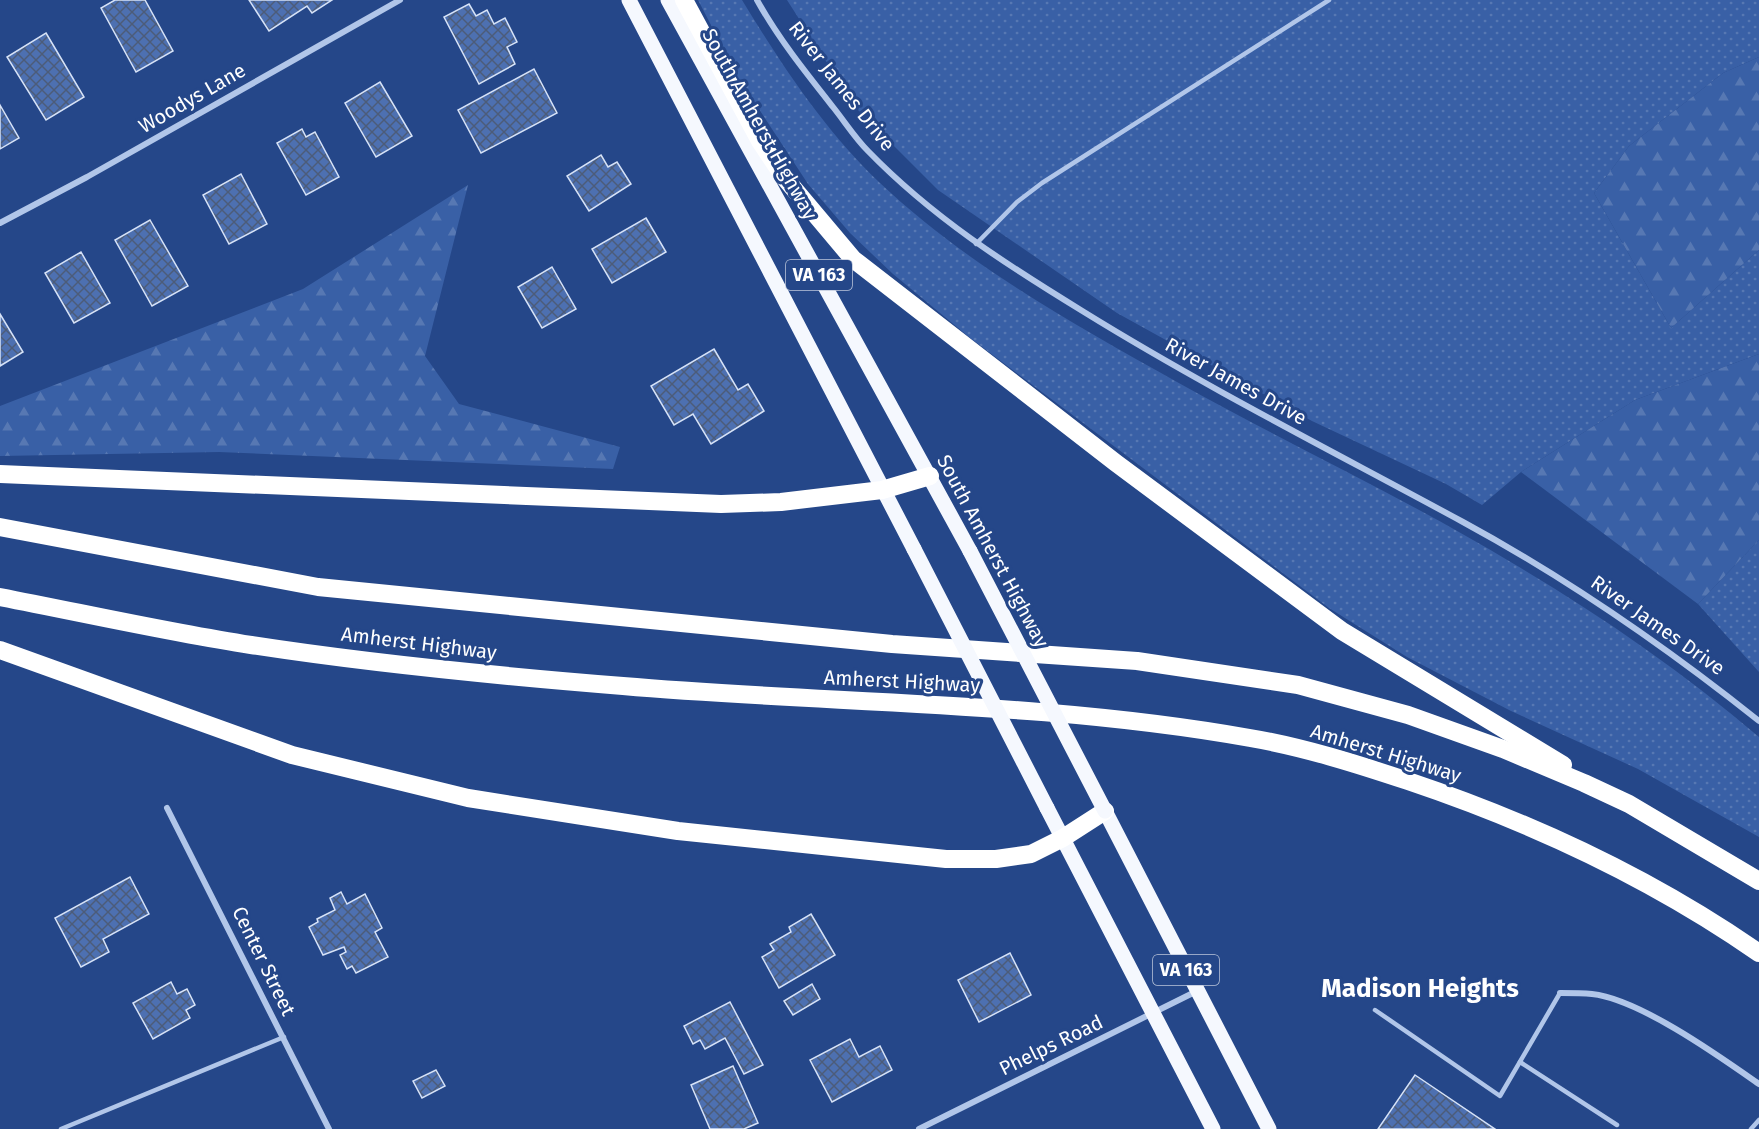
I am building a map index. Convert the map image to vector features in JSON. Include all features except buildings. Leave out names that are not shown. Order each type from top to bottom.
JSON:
[{"type":"highway","points":[[684,0],[760,141],[784,177],[854,259],[1107,456],[1342,631],[1629,804]]},
{"type":"highway","points":[[0,474],[721,504],[781,502],[882,490],[930,476]]},
{"type":"highway","name":"Amherst Highway","points":[[0,527],[318,587],[892,644],[1137,661],[1298,685],[1408,715],[1503,749],[1629,804],[1759,881]]},
{"type":"highway","name":"Amherst Highway","points":[[0,597],[249,645],[438,669],[628,687],[1019,711],[1170,725],[1255,738],[1362,766],[1468,801],[1551,835],[1631,873],[1759,953]]},
{"type":"highway","points":[[0,650],[292,755],[468,798],[678,831],[946,859],[996,859],[1031,854],[1063,838],[1106,811]]},
{"type":"main road","name":"VA 163","points":[[629,0],[1214,1129]]},
{"type":"main road","name":"South Amherst Highway","points":[[668,0],[970,551],[1269,1129]]},
{"type":"street","name":"Woodys Lane","points":[[0,223],[87,177],[400,0]]},
{"type":"street","name":"River James Drive","points":[[757,0],[806,74],[866,150],[914,195],[976,243],[1149,352],[1298,435],[1465,523],[1572,585],[1686,663],[1759,721]]},
{"type":"street","name":"Center Street","points":[[167,808],[329,1129]]},
{"type":"street","name":"Phelps Road","points":[[920,1129],[1197,991]]},
{"type":"street","points":[[1560,993],[1594,994],[1624,1002],[1700,1044],[1759,1084]]},
{"type":"lane","points":[[976,243],[1017,202],[1042,183],[1329,0]]},
{"type":"lane","points":[[1375,1010],[1500,1096],[1560,993]]},
{"type":"lane","points":[[61,1129],[284,1037]]},
{"type":"lane","points":[[1520,1062],[1617,1125]]},
{"type":"lane","points":[[1750,1129],[1759,1120]]},
{"type":"green space","points":[[698,0],[742,0],[805,96],[860,163],[913,213],[985,267],[1022,292],[1138,360],[1431,516],[1514,564],[1578,603],[1701,690],[1759,737],[1759,837],[1638,769],[1511,711],[1407,657],[1329,608],[969,337],[893,274],[850,233],[808,184],[738,77]]},
{"type":"green space","points":[[787,0],[1759,0],[1759,57],[1723,73],[1629,146],[1594,193],[1671,328],[1759,250],[1759,354],[1635,400],[1521,472],[1482,505],[1446,484],[1312,421],[1117,313],[938,190],[856,108]]},
{"type":"green space","points":[[1759,57],[1759,250],[1671,328],[1594,193],[1629,146],[1723,73]]},
{"type":"green space","points":[[468,185],[425,356],[459,404],[620,447],[613,469],[219,452],[0,456],[0,406],[303,289]]},
{"type":"green space","points":[[1759,354],[1759,540],[1698,604],[1521,472],[1635,400]]},
{"type":"green space","points":[[1759,540],[1759,672],[1698,604]]},
{"type":"district","name":"Madison Heights","points":[[1420,988]]}]
